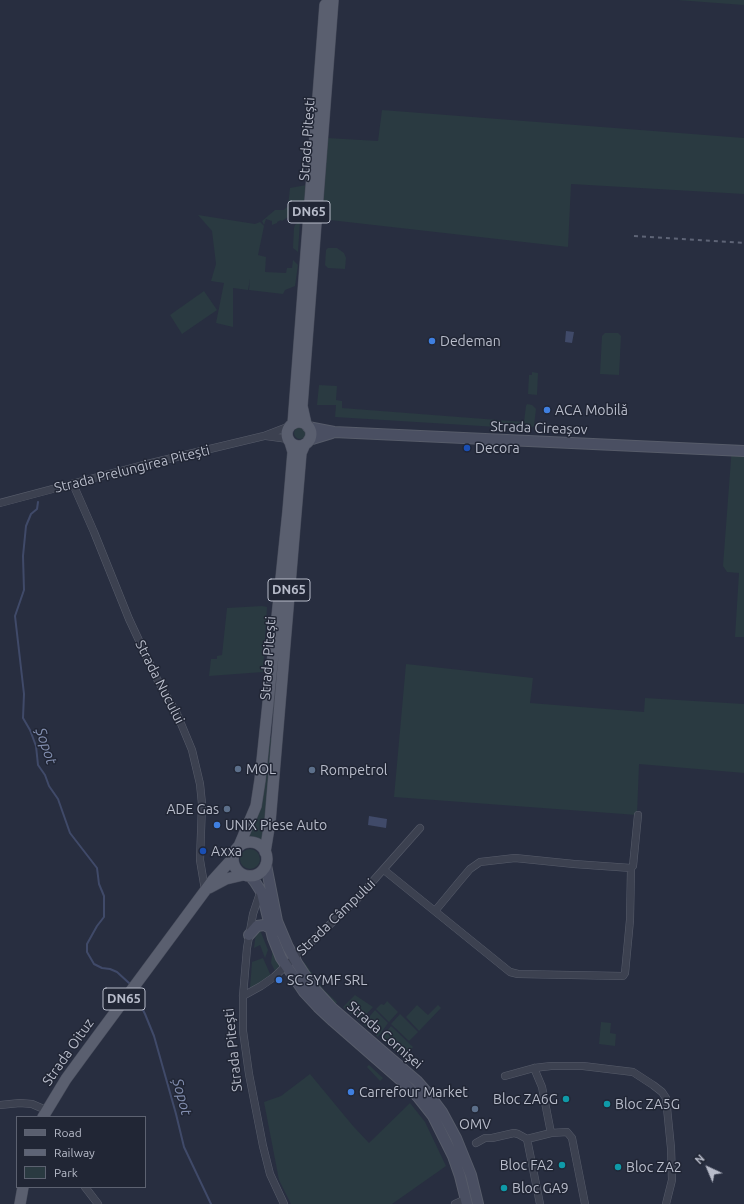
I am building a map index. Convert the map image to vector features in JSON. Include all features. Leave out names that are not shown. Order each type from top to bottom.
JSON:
[{"type":"main road","name":"Strada Pitești","points":[[265,852],[270,822],[292,452],[287,432],[292,425],[326,0]]},
{"type":"main road","name":"Strada Pitești","points":[[239,846],[252,817],[258,796],[301,453],[311,435],[302,406],[333,0]]},
{"type":"main road","points":[[292,425],[297,422],[307,426]]},
{"type":"main road","points":[[289,440],[297,445],[307,442]]},
{"type":"main road","points":[[251,842],[261,847],[265,852],[266,865],[258,874],[246,875],[235,867],[233,858],[236,850],[239,846],[245,843],[251,842]]},
{"type":"main road","name":"Strada Oituz","points":[[45,1113],[69,1074],[205,890],[233,858]]},
{"type":"main road","name":"Strada Oituz","points":[[205,890],[226,879],[246,875]]},
{"type":"main road","points":[[20,1204],[23,1188]]},
{"type":"street","name":"Strada Prelungirea Pitești","points":[[0,503],[264,436],[292,425]]},
{"type":"street","name":"Strada Cireașov","points":[[307,426],[334,432],[744,451]]},
{"type":"street","name":"Strada Cireașov","points":[[307,442],[334,432]]},
{"type":"street","name":"Strada Prelungirea Pitești","points":[[264,436],[289,440]]},
{"type":"street","name":"Strada Nucului","points":[[73,484],[129,619],[157,679],[177,714],[192,750],[200,784],[202,804],[200,860],[205,890]]},
{"type":"street","points":[[384,870],[510,972],[518,974],[623,976],[625,974],[630,920],[631,868],[634,866],[638,815]]},
{"type":"street","name":"Strada Câmpului","points":[[243,996],[261,986],[286,966],[357,899],[420,828]]},
{"type":"street","points":[[435,911],[463,878],[480,862],[515,858],[567,864],[631,868]]},
{"type":"street","name":"Strada Cornișei","points":[[266,865],[277,921],[294,958],[312,986],[323,998],[348,1022],[422,1086],[438,1105],[443,1123],[461,1162],[471,1175],[478,1204]]},
{"type":"street","name":"Strada Cornișei","points":[[246,875],[255,882],[261,890],[276,949],[304,992],[318,1007],[404,1082],[443,1123]]},
{"type":"street","name":"Strada Pitești","points":[[261,890],[253,914],[249,934],[243,996],[243,1031],[248,1067],[263,1146],[270,1174],[284,1204]]},
{"type":"street","points":[[249,934],[257,926],[264,925],[270,928]]},
{"type":"street","points":[[505,1076],[534,1068],[551,1066],[583,1066],[633,1072],[662,1092],[666,1098],[672,1165],[672,1180],[666,1204]]},
{"type":"street","points":[[534,1068],[542,1087],[551,1133]]},
{"type":"street","points":[[0,1105],[20,1103],[32,1104],[45,1113]]},
{"type":"street","points":[[476,1143],[485,1138],[514,1133],[527,1139],[551,1133],[567,1132],[572,1138],[585,1204]]},
{"type":"street","points":[[527,1139],[540,1204]]},
{"type":"street","name":"Strada Cornișei","points":[[461,1162],[466,1202]]},
{"type":"street","points":[[86,1188],[98,1204]]},
{"type":"street","points":[[455,1204],[466,1202]]},
{"type":"green space","points":[[677,0],[744,0],[744,5]]},
{"type":"green space","points":[[382,110],[744,138],[744,194],[571,184],[568,247],[321,219],[327,138],[378,141]]},
{"type":"green space","points":[[306,185],[305,206],[282,221],[281,220],[272,225],[272,221],[266,219],[264,225],[262,221],[275,210],[284,210],[288,206],[290,188]]},
{"type":"green space","points":[[198,215],[255,224],[260,222],[264,226],[258,255],[266,257],[265,272],[286,273],[287,268],[292,268],[293,260],[298,265],[295,286],[285,290],[283,294],[249,290],[250,279],[248,290],[233,288],[233,327],[216,323],[224,283],[211,281],[216,264],[212,231]]},
{"type":"green space","points":[[300,221],[298,252],[293,248],[294,228]]},
{"type":"green space","points":[[328,248],[337,248],[344,253],[346,258],[345,269],[328,268],[325,265],[326,250]]},
{"type":"green space","points":[[204,291],[217,310],[182,334],[170,315]]},
{"type":"green space","points":[[605,333],[618,333],[621,336],[619,375],[600,374],[602,336]]},
{"type":"green space","points":[[532,372],[538,373],[537,395],[528,394],[529,375],[532,375]]},
{"type":"green space","points":[[319,385],[337,386],[336,400],[342,401],[342,408],[524,422],[527,404],[532,405],[536,409],[534,426],[530,429],[335,417],[336,405],[317,405]]},
{"type":"green space","points":[[298,427],[302,427],[306,433],[302,439],[298,439],[294,435],[294,431]]},
{"type":"green space","points":[[732,446],[744,446],[744,637],[735,637],[739,573],[727,572],[723,566]]},
{"type":"green space","points":[[267,607],[263,672],[209,676],[211,659],[217,659],[217,656],[222,655],[227,608]]},
{"type":"green space","points":[[406,664],[533,678],[530,703],[644,712],[645,698],[744,704],[744,773],[639,764],[637,815],[394,797]]},
{"type":"green space","points":[[270,738],[275,738],[267,820],[262,842],[247,838],[263,791]]},
{"type":"green space","points":[[250,849],[257,852],[260,859],[257,866],[250,869],[243,866],[240,859],[243,852]]},
{"type":"green space","points":[[260,930],[268,950],[265,958],[260,945],[254,948],[256,932]]},
{"type":"green space","points":[[273,947],[282,965],[276,972],[271,963]]},
{"type":"green space","points":[[263,958],[271,976],[252,990],[250,988],[252,962]]},
{"type":"green space","points":[[304,962],[324,990],[337,1002],[336,1004],[316,983],[302,964]]},
{"type":"green space","points":[[355,995],[373,1007],[360,1021],[343,1007]]},
{"type":"green space","points":[[387,1001],[398,1012],[389,1022],[376,1009],[381,1004],[384,1005]]},
{"type":"green space","points":[[417,1005],[428,1015],[438,1005],[441,1008],[419,1031],[406,1017]]},
{"type":"green space","points":[[375,1010],[388,1023],[378,1037],[363,1024]]},
{"type":"green space","points":[[400,1014],[418,1032],[409,1041],[391,1024]]},
{"type":"green space","points":[[601,1022],[611,1023],[610,1033],[616,1034],[615,1046],[599,1044]]},
{"type":"green space","points":[[391,1026],[413,1047],[403,1057],[380,1039]]},
{"type":"green space","points":[[369,1065],[383,1078],[380,1081],[367,1067]]},
{"type":"green space","points":[[310,1074],[369,1143],[410,1103],[425,1122],[446,1166],[392,1204],[291,1204],[279,1180],[264,1102],[281,1096]]},
{"type":"water","points":[[566,331],[574,332],[572,343],[565,342]]},
{"type":"water","points":[[369,816],[387,819],[386,828],[368,825]]},
{"type":"waterway","name":"Șopot","points":[[38,502],[37,509],[31,514],[26,526],[23,556],[24,590],[15,616],[24,694],[23,718],[30,730],[36,746],[38,765],[58,799],[70,833],[97,868],[99,884],[104,896],[104,917],[87,944],[87,952],[94,964],[117,972],[129,983]]},
{"type":"waterway","name":"Șopot","points":[[135,994],[154,1036],[184,1147],[211,1204]]},
{"type":"railway","points":[[634,236],[744,243]]},
{"type":"place","name":"Dedeman","points":[[432,341]]},
{"type":"place","name":"ACA Mobilă","points":[[547,410]]},
{"type":"place","name":"Decora","points":[[467,448]]},
{"type":"place","name":"MOL","points":[[238,769]]},
{"type":"place","name":"Rompetrol","points":[[312,770]]},
{"type":"place","name":"ADE Gas","points":[[227,809]]},
{"type":"place","name":"UNIX Piese Auto","points":[[217,825]]},
{"type":"place","name":"Axxa","points":[[203,851]]},
{"type":"place","name":"SC SYMF SRL","points":[[279,980]]},
{"type":"place","name":"Carrefour Market","points":[[351,1092]]},
{"type":"place","name":"Bloc ZA6G","points":[[566,1099]]},
{"type":"place","name":"Bloc ZA5G","points":[[607,1104]]},
{"type":"place","name":"OMV","points":[[475,1109]]},
{"type":"place","name":"Bloc FA2","points":[[562,1165]]},
{"type":"place","name":"Bloc ZA2","points":[[618,1167]]},
{"type":"place","name":"Bloc GA9","points":[[504,1188]]}]
